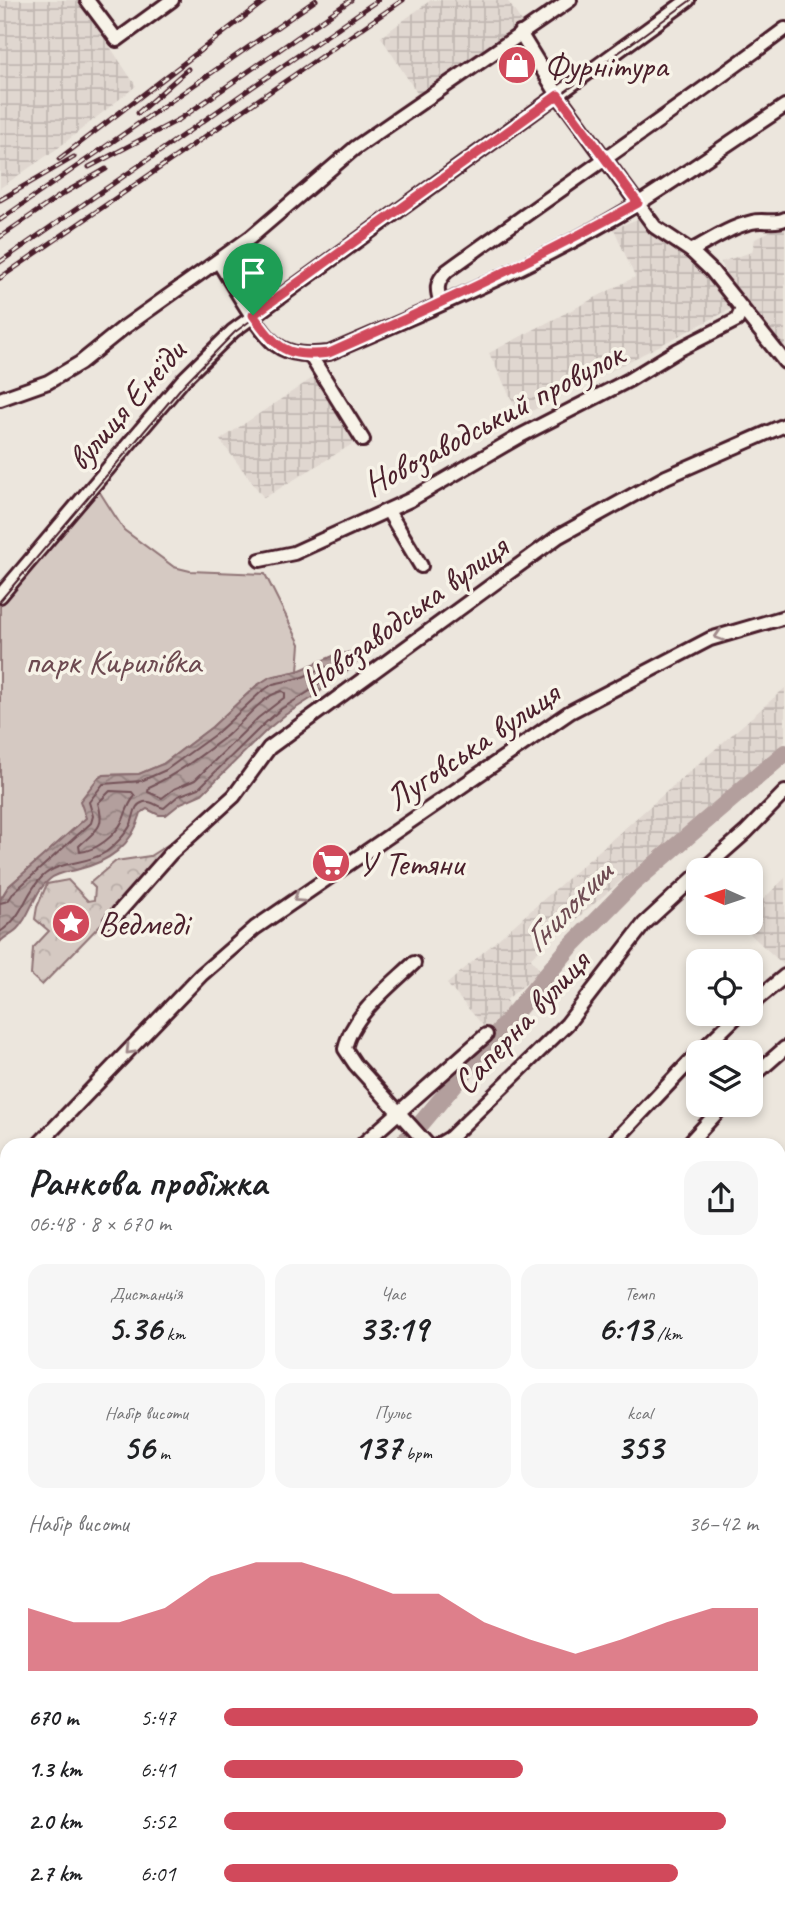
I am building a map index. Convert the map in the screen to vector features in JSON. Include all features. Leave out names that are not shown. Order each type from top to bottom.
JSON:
[{"type":"street","points":[[87,0],[117,40],[172,0]]},
{"type":"street","points":[[0,399],[64,374],[251,237],[363,142],[569,0]]},
{"type":"street","name":"вулиця Енеїди","points":[[0,596],[183,380],[218,344],[253,315],[688,0]]},
{"type":"street","points":[[441,303],[437,291],[438,281],[447,271],[605,157],[702,92],[785,29]]},
{"type":"street","points":[[520,33],[558,95],[655,226],[691,251],[712,271],[785,362]]},
{"type":"street","points":[[218,261],[274,343],[291,352],[310,355],[329,353],[556,249],[638,203],[785,106]]},
{"type":"street","points":[[691,251],[731,229],[754,221],[780,222],[785,219]]},
{"type":"street","name":"Новозаводський провулок","points":[[260,560],[294,553],[388,511],[520,436],[629,380],[678,349],[737,320],[742,309]]},
{"type":"street","points":[[310,355],[363,440]]},
{"type":"street","name":"Новозаводська вулиця","points":[[111,922],[171,853],[234,796],[270,748],[559,536],[666,477],[785,425]]},
{"type":"street","points":[[388,511],[421,566]]},
{"type":"street","name":"Луговська вулиця","points":[[45,1138],[201,975],[255,928],[570,712],[710,639],[785,617]]},
{"type":"street","points":[[717,858],[785,792]]},
{"type":"street","name":"Саперна вулиця","points":[[450,1138],[567,1024],[644,924],[686,885]]},
{"type":"street","points":[[414,963],[374,1001],[353,1028],[345,1048],[355,1064],[422,1138]]},
{"type":"street","points":[[763,994],[785,976]]},
{"type":"street","points":[[712,1040],[727,1026]]},
{"type":"street","points":[[370,1138],[486,1034]]},
{"type":"street","points":[[763,1068],[785,1048]]},
{"type":"street","points":[[618,1138],[686,1067]]},
{"type":"street","points":[[694,1138],[713,1117]]},
{"type":"shaded area","points":[[0,0],[79,0],[136,86],[58,148],[0,188]]},
{"type":"shaded area","points":[[431,0],[507,0],[526,28],[420,98],[381,37]]},
{"type":"shaded area","points":[[644,216],[703,268],[733,308],[520,417],[489,353],[635,277],[614,229]]},
{"type":"shaded area","points":[[785,223],[785,352],[734,290],[721,262],[752,252],[755,239]]},
{"type":"shaded area","points":[[317,375],[359,440],[264,498],[220,440]]},
{"type":"shaded area","points":[[785,688],[785,742],[530,958],[541,971],[506,1000],[510,1008],[487,1030],[447,984]]},
{"type":"shaded area","points":[[785,878],[785,966],[751,935],[763,935],[763,899]]},
{"type":"green space","name":"парк Кирилівка","points":[[99,491],[124,530],[174,567],[190,571],[265,574],[300,644],[298,671],[271,677],[256,686],[212,727],[163,764],[139,774],[104,775],[87,818],[8,887],[0,900],[0,605]]},
{"type":"green space","points":[[169,844],[106,919],[42,985],[31,975],[33,948],[49,931],[35,919],[47,884],[68,880],[88,901],[94,900],[95,888],[90,883],[116,861],[150,856]]},
{"type":"water","points":[[355,651],[362,653],[361,658],[348,671],[340,674],[315,696],[268,729],[202,794],[181,803],[166,815],[159,815],[147,809],[141,813],[132,835],[118,851],[88,867],[50,879],[40,890],[22,923],[0,942],[0,900],[8,887],[86,818],[80,801],[98,778],[104,775],[139,774],[163,764],[212,727],[256,686],[270,677],[298,671],[333,656]]},
{"type":"waterway","name":"Гнилокиш","points":[[419,1126],[570,947],[633,883],[785,753]]},
{"type":"tram line","points":[[0,601],[186,382],[235,332],[691,0]]},
{"type":"railway","points":[[59,159],[266,0]]},
{"type":"railway","points":[[0,220],[316,0]]},
{"type":"railway","points":[[89,167],[180,119],[351,0]]},
{"type":"railway","points":[[0,262],[378,0]]},
{"type":"railway","points":[[0,278],[403,0]]},
{"type":"railway","points":[[138,113],[188,69]]},
{"type":"railway","points":[[0,200],[74,157]]},
{"type":"railway","points":[[0,237],[61,195],[106,169]]},
{"type":"place","name":"Фурнітура","points":[[517,65]]},
{"type":"place","name":"У Тетяни","points":[[331,863]]},
{"type":"place","name":"Ведмеді","points":[[71,923]]},
{"type":"route","points":[[558,95],[638,203],[556,249],[329,353],[310,355],[291,352],[274,343],[253,315],[558,95]]}]
